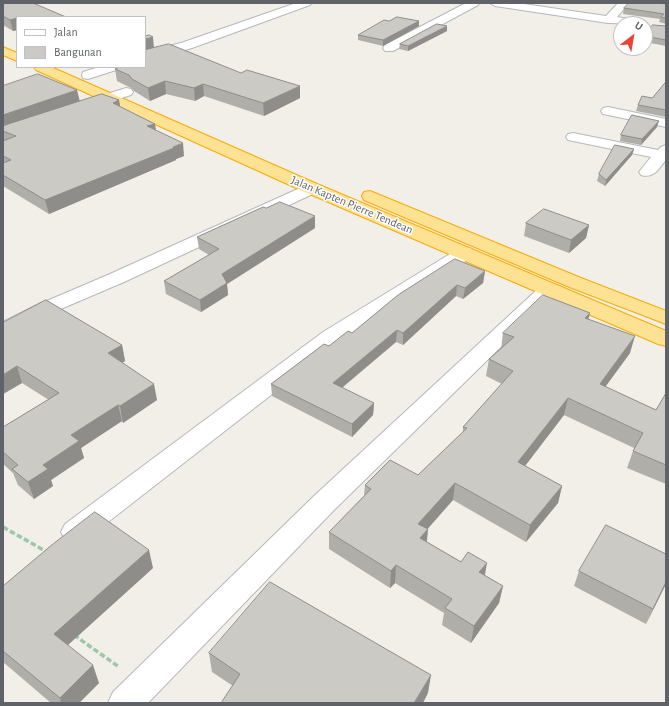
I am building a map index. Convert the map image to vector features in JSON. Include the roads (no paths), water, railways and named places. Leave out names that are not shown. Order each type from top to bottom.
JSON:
[{"type":"highway","points":[[3,40],[16,45]]},
{"type":"highway","points":[[3,51],[16,57]]},
{"type":"highway","name":"Jalan Kapten Pierre Tendean","points":[[42,68],[311,188],[666,339]]},
{"type":"highway","name":"Jalan Kapten Pierre Tendean","points":[[71,68],[324,177],[574,282],[666,318]]},
{"type":"street","points":[[146,57],[188,45],[306,3]]},
{"type":"street","points":[[390,48],[474,3]]},
{"type":"street","points":[[495,3],[613,21]]},
{"type":"street","points":[[608,20],[624,3]]},
{"type":"street","points":[[88,75],[109,68]]},
{"type":"street","points":[[73,110],[126,92]]},
{"type":"street","points":[[608,112],[666,123]]},
{"type":"street","points":[[574,137],[664,153]]},
{"type":"street","points":[[647,172],[664,153]]},
{"type":"street","points":[[3,330],[42,310],[117,278],[311,188]]},
{"type":"street","points":[[48,553],[331,337],[465,253]]},
{"type":"street","points":[[125,703],[324,503],[548,290]]}]
